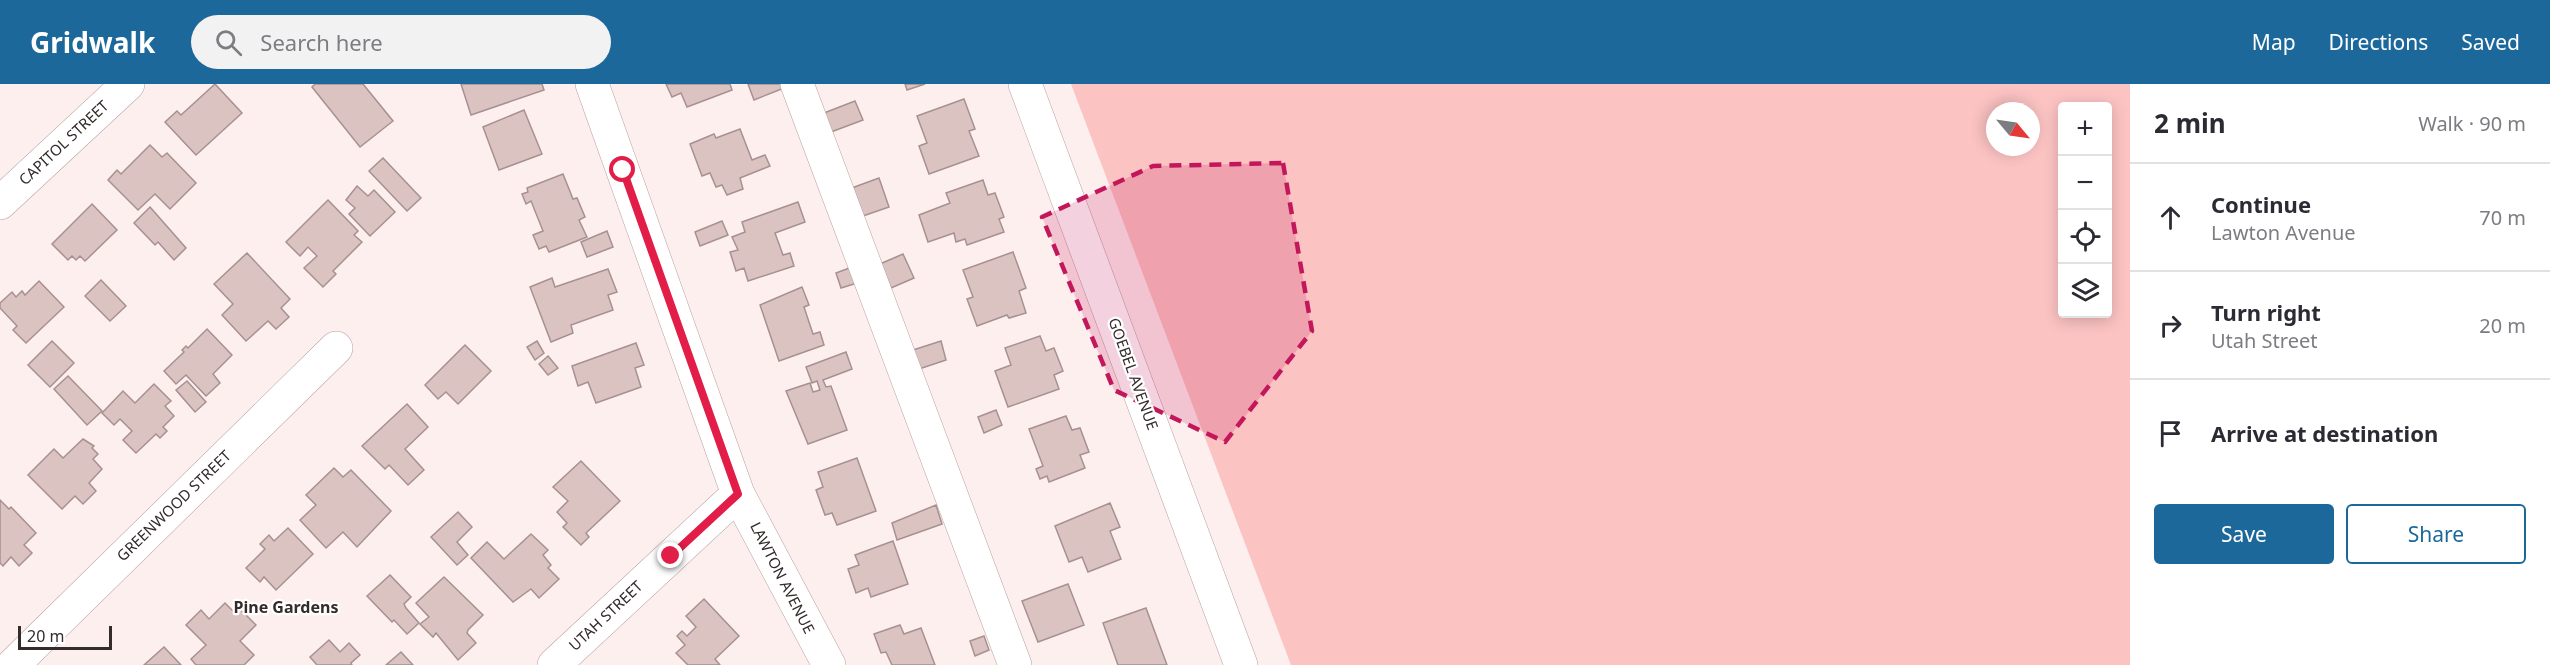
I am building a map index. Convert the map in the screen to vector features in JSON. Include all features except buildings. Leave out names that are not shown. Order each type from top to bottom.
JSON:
[{"type":"street","name":"CAPITOL STREET","points":[[0,202],[128,84]]},
{"type":"street","name":"LAWTON AVENUE","points":[[592,84],[738,494],[829,665]]},
{"type":"street","points":[[797,84],[1015,665]]},
{"type":"street","name":"GOEBEL AVENUE","points":[[1026,84],[1241,665]]},
{"type":"street","name":"GREENWOOD STREET","points":[[13,665],[336,348]]},
{"type":"street","name":"UTAH STREET","points":[[554,665],[738,494]]},
{"type":"highlighted area","points":[[1283,163],[1312,331],[1225,442],[1114,390],[1042,217],[1153,166]]},
{"type":"shaded area","points":[[1071,84],[2130,84],[2130,665],[1291,665]]},
{"type":"district","name":"Pine Gardens","points":[[286,607]]},
{"type":"route","points":[[623,170],[738,494],[671,556]]}]
